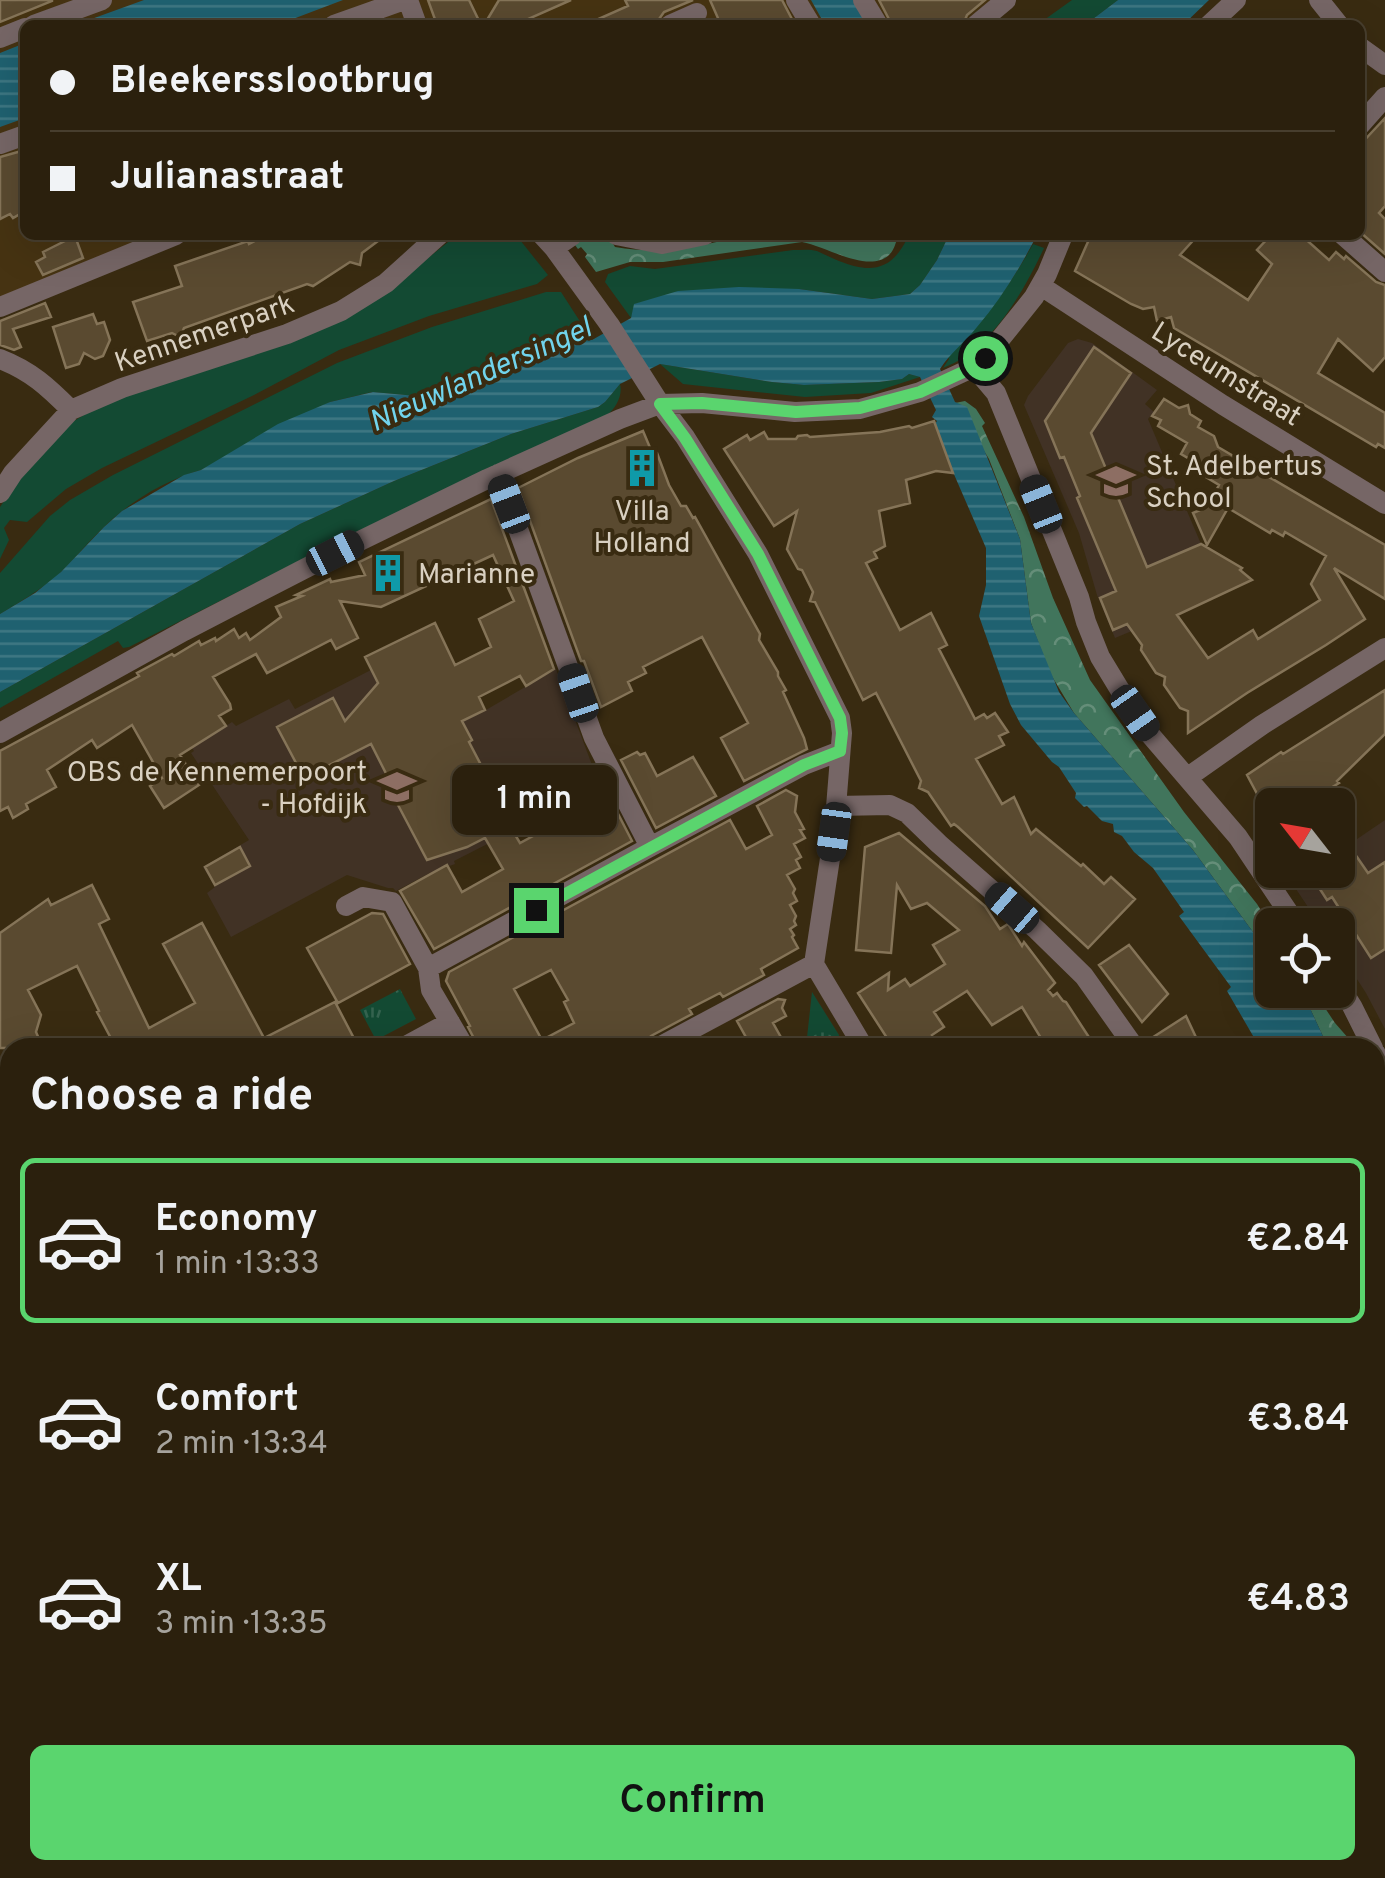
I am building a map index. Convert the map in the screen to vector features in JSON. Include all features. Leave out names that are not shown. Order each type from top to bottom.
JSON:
[{"type":"street","points":[[48,20],[102,0]]},
{"type":"street","points":[[348,20],[406,0]]},
{"type":"street","points":[[982,20],[1006,0]]},
{"type":"street","points":[[1214,20],[1236,0]]},
{"type":"street","points":[[1319,0],[1335,20]]},
{"type":"street","points":[[682,20],[698,13]]},
{"type":"street","points":[[1365,120],[1385,98]]},
{"type":"street","points":[[0,308],[164,240]]},
{"type":"street","name":"Kennemerpark","points":[[0,494],[13,473],[71,410],[122,388],[287,334],[342,310],[386,282],[433,240]]},
{"type":"street","points":[[642,240],[662,244],[681,240]]},
{"type":"street","points":[[0,733],[361,540],[498,474],[660,404],[702,403],[796,412],[860,408],[920,392],[985,358],[1041,286],[1061,240]]},
{"type":"street","points":[[1349,240],[1385,272]]},
{"type":"street","points":[[548,242],[609,324],[758,554],[840,718],[836,806],[814,964],[858,1038]]},
{"type":"street","name":"Lyceumstraat","points":[[1041,286],[1223,405],[1385,504]]},
{"type":"street","points":[[0,359],[23,368],[71,410]]},
{"type":"street","points":[[967,370],[996,393],[1100,657],[1148,731],[1238,837],[1286,908]]},
{"type":"street","points":[[498,474],[594,738],[650,846]]},
{"type":"street","points":[[1188,777],[1385,648]]},
{"type":"street","points":[[428,968],[650,846],[804,765],[840,751]]},
{"type":"street","points":[[836,806],[890,805],[908,813],[1084,976],[1127,1038]]},
{"type":"street","points":[[346,906],[363,897],[392,902],[428,968],[431,990],[459,1038]]},
{"type":"street","points":[[677,1038],[814,964]]},
{"type":"street","points":[[1353,1008],[1368,1038]]},
{"type":"street","points":[[420,1038],[450,1022]]},
{"type":"shaded area","points":[[0,0],[1016,0],[993,20],[20,20],[20,240],[162,240],[0,305]]},
{"type":"shaded area","name":"St. Adelbertus School","points":[[1078,339],[1092,343],[1157,390],[1145,404],[1154,412],[1148,419],[1212,570],[1204,601],[1115,638],[1097,595],[1079,533],[1024,405],[1068,343]]},
{"type":"shaded area","name":"OBS de Kennemerpoort - Hofdijk","points":[[439,635],[479,714],[556,669],[595,773],[576,782],[582,796],[396,891],[347,875],[231,937],[207,893],[215,887],[203,867],[249,840],[191,753],[192,748],[232,722],[236,726],[289,699],[295,709]]},
{"type":"shaded area","points":[[1385,820],[1385,1029],[1355,976],[1355,908],[1309,908],[1295,888],[1355,888],[1355,840]]},
{"type":"green space","points":[[1072,0],[1118,0],[1092,20],[1044,20]]},
{"type":"green space","points":[[451,240],[520,240],[548,275],[537,284],[429,316],[339,350],[102,468],[66,489],[27,522],[10,520],[4,528],[9,540],[0,559],[0,507],[27,467],[63,428],[90,411],[399,281]]},
{"type":"green space","points":[[582,240],[611,240],[615,247],[632,249],[696,246],[723,240],[898,240],[889,255],[870,262],[802,242],[663,262],[630,262],[596,272],[585,257],[587,254],[575,245]]},
{"type":"green space","points":[[906,240],[947,240],[937,260],[910,294],[872,299],[799,289],[656,299],[635,304],[631,318],[605,282],[608,274],[630,266],[655,269],[793,250],[814,250],[851,265],[872,268],[889,262]]},
{"type":"green space","points":[[1033,244],[1044,248],[1003,318],[976,348],[943,368],[948,357],[995,304]]},
{"type":"green space","points":[[546,292],[561,292],[592,340],[570,337],[534,349],[434,393],[416,396],[372,392],[330,402],[147,494],[111,520],[58,575],[0,614],[0,573],[50,516],[70,500],[337,363],[432,327]]},
{"type":"green space","points":[[660,364],[804,385],[879,382],[902,379],[909,374],[920,377],[871,393],[805,397],[683,384]]},
{"type":"green space","points":[[620,384],[618,401],[607,415],[315,553],[129,647],[123,648],[118,641],[0,708],[0,692],[300,524],[511,434],[598,407]]},
{"type":"green space","points":[[965,401],[985,423],[982,426],[1024,517],[1053,598],[1090,680],[1184,812],[1257,904],[1255,935],[1193,850],[1074,713],[1050,673],[1031,623],[1020,539],[989,459],[955,403]]},
{"type":"green space","points":[[400,989],[416,1019],[375,1038],[360,1010]]},
{"type":"green space","points":[[812,992],[839,1035],[807,1038]]},
{"type":"green space","points":[[1310,1008],[1325,1008],[1348,1038],[1324,1038]]},
{"type":"water","points":[[144,0],[343,0],[290,20],[89,20]]},
{"type":"water","points":[[811,0],[853,0],[866,20],[822,20]]},
{"type":"water","points":[[1118,0],[1209,0],[1188,20],[1092,20]]},
{"type":"water","points":[[20,45],[20,120],[0,127],[0,53]]},
{"type":"water","name":"Nieuwlandersingel","points":[[947,240],[1034,240],[994,305],[940,369],[955,402],[967,407],[1020,539],[1031,623],[1059,692],[1074,713],[1193,850],[1255,935],[1255,1008],[1310,1008],[1324,1038],[1254,1038],[1227,991],[1231,987],[1179,916],[1184,912],[1153,868],[1114,832],[1113,824],[1102,821],[1075,798],[1076,793],[1059,767],[1021,725],[979,616],[986,585],[986,548],[953,472],[937,421],[932,417],[936,410],[920,377],[909,374],[902,379],[879,382],[804,385],[660,364],[620,384],[598,407],[511,434],[300,524],[0,692],[0,614],[61,572],[122,511],[278,424],[330,402],[373,392],[416,396],[434,393],[534,349],[570,337],[592,340],[631,318],[634,304],[678,291],[799,289],[872,299],[910,294],[920,285]]},
{"type":"building","points":[[0,0],[52,0],[52,1],[0,22]]},
{"type":"building","points":[[428,0],[469,0],[479,20],[435,20]]},
{"type":"building","points":[[499,0],[571,0],[528,20],[487,20]]},
{"type":"building","points":[[625,0],[693,0],[664,12],[658,20],[596,20],[628,6]]},
{"type":"building","points":[[710,0],[782,0],[792,20],[719,20]]},
{"type":"building","points":[[879,0],[985,0],[965,20],[889,20]]},
{"type":"building","points":[[1385,118],[1385,206],[1379,213],[1385,219],[1385,254],[1365,236],[1365,140]]},
{"type":"building","points":[[20,151],[20,214],[13,218],[10,214],[0,219],[0,157]]},
{"type":"building","points":[[67,240],[76,240],[83,258],[43,275],[36,262],[45,257],[43,252]]},
{"type":"building","points":[[257,240],[379,240],[362,253],[360,265],[350,262],[313,286],[307,284],[184,328],[180,337],[172,333],[147,341],[133,302],[182,286],[175,266],[248,241],[249,244]]},
{"type":"building","points":[[1089,240],[1194,240],[1180,255],[1248,300],[1272,264],[1257,250],[1266,240],[1307,240],[1329,260],[1336,252],[1344,259],[1346,256],[1385,285],[1385,357],[1373,371],[1338,339],[1318,373],[1385,413],[1385,448],[1378,444],[1376,447],[1174,328],[1171,317],[1157,321],[1154,307],[1143,309],[1131,304],[1075,271]]},
{"type":"building","points":[[45,303],[51,317],[13,329],[21,347],[14,350],[0,345],[0,321]]},
{"type":"building","points":[[93,314],[97,324],[104,322],[110,340],[103,356],[95,359],[84,353],[79,364],[66,368],[53,327]]},
{"type":"building","points":[[1094,347],[1131,373],[1091,433],[1147,567],[1201,544],[1242,568],[1252,580],[1177,615],[1208,658],[1253,630],[1258,639],[1320,600],[1311,584],[1326,556],[1285,532],[1283,536],[1272,530],[1270,533],[1228,508],[1207,545],[1193,513],[1207,507],[1219,485],[1201,474],[1205,468],[1181,454],[1187,443],[1158,426],[1161,420],[1152,416],[1164,399],[1179,408],[1188,405],[1190,414],[1201,421],[1198,427],[1214,436],[1218,447],[1385,545],[1385,599],[1334,568],[1365,619],[1188,733],[1188,711],[1180,708],[1164,685],[1165,677],[1156,673],[1127,624],[1113,630],[1100,598],[1116,591],[1064,457],[1060,458],[1045,421]]},
{"type":"building","points":[[934,421],[953,473],[936,471],[906,480],[910,503],[879,511],[885,546],[874,552],[877,558],[866,563],[900,630],[931,613],[947,645],[939,649],[975,719],[995,713],[1008,732],[999,736],[1004,745],[976,759],[1002,804],[1014,797],[1031,834],[1036,829],[1104,884],[1111,877],[1135,899],[1088,948],[958,827],[951,826],[928,792],[919,788],[921,781],[876,693],[863,700],[815,602],[810,601],[813,592],[802,570],[787,549],[797,511],[774,526],[724,449],[747,435],[750,440],[764,432],[768,439],[796,439],[912,428]]},
{"type":"building","points":[[643,431],[681,506],[686,506],[695,517],[760,634],[759,640],[778,672],[804,738],[807,749],[744,781],[721,738],[748,723],[702,637],[643,667],[646,673],[628,682],[632,691],[601,707],[518,488]]},
{"type":"building","points":[[491,499],[554,669],[526,686],[520,676],[479,697],[485,710],[462,721],[472,740],[469,742],[520,843],[588,806],[578,783],[597,773],[632,841],[434,949],[400,891],[447,865],[462,892],[503,869],[485,838],[427,860],[371,744],[304,778],[277,727],[333,698],[345,721],[378,683],[365,657],[435,623],[455,665],[491,647],[479,619],[514,601],[493,555],[381,607],[340,601],[358,638],[336,649],[331,640],[267,673],[256,654],[213,677],[230,704],[231,709],[219,716],[226,726],[180,755],[199,785],[164,808],[150,786],[162,778],[132,725],[97,748],[92,740],[47,770],[56,787],[26,804],[28,809],[13,818],[8,807],[0,811],[0,751],[199,641],[201,645],[215,638],[216,641],[234,629],[239,638],[246,633],[250,640],[281,617],[276,607],[302,596],[296,595],[330,579],[331,582],[365,575],[359,562]]},
{"type":"building","points":[[1385,690],[1385,734],[1339,783],[1331,788],[1255,790],[1247,775]]},
{"type":"building","points":[[637,752],[645,753],[657,776],[693,757],[716,796],[656,828],[621,760]]},
{"type":"building","points":[[786,790],[797,796],[795,812],[805,838],[794,844],[801,857],[796,860],[800,868],[787,875],[797,901],[790,905],[796,925],[790,929],[798,948],[761,969],[764,975],[723,997],[720,993],[689,1009],[692,1014],[649,1038],[546,1038],[574,1023],[564,1002],[568,1000],[551,970],[514,989],[541,1038],[474,1038],[446,981],[449,972],[730,820],[746,849],[772,835],[757,806]]},
{"type":"building","points":[[899,833],[985,906],[1000,929],[1008,924],[1055,983],[1048,990],[1066,1002],[1089,1038],[1041,1038],[1022,1007],[992,1025],[967,991],[934,1012],[944,1027],[932,1035],[934,1038],[887,1038],[858,993],[889,973],[888,990],[905,979],[910,986],[945,964],[933,945],[959,930],[927,903],[911,909],[897,885],[891,953],[856,950],[865,847]]},
{"type":"building","points":[[240,847],[250,866],[215,885],[205,867]]},
{"type":"building","points":[[1357,857],[1368,873],[1385,862],[1385,949],[1371,958],[1355,933],[1355,908],[1339,908],[1332,897],[1327,900],[1319,888],[1355,888]]},
{"type":"building","points":[[92,885],[109,919],[99,924],[149,1028],[195,1003],[163,944],[202,923],[264,1038],[111,1038],[77,966],[28,990],[41,1015],[36,1032],[39,1038],[0,1038],[0,933],[48,899],[51,905]]},
{"type":"building","points":[[372,913],[383,914],[410,964],[338,1003],[307,948]]},
{"type":"building","points":[[1129,945],[1168,994],[1142,1022],[1099,965]]},
{"type":"building","points":[[778,999],[785,1000],[782,1008],[786,1016],[773,1023],[781,1038],[746,1038],[737,1021]]},
{"type":"building","points":[[335,1002],[354,1038],[264,1038]]},
{"type":"building","points":[[1186,1016],[1196,1038],[1152,1038]]},
{"type":"place","name":"Villa Holland","points":[[642,468]]},
{"type":"place","name":"St. Adelbertus School","points":[[1116,481]]},
{"type":"place","name":"Marianne","points":[[388,573]]},
{"type":"place","name":"OBS de Kennemerpoort - Hofdijk","points":[[397,787]]},
{"type":"route","points":[[536,910],[804,765],[840,751],[840,718],[758,554],[660,404],[702,403],[796,412],[860,408],[920,392],[985,358]]}]
